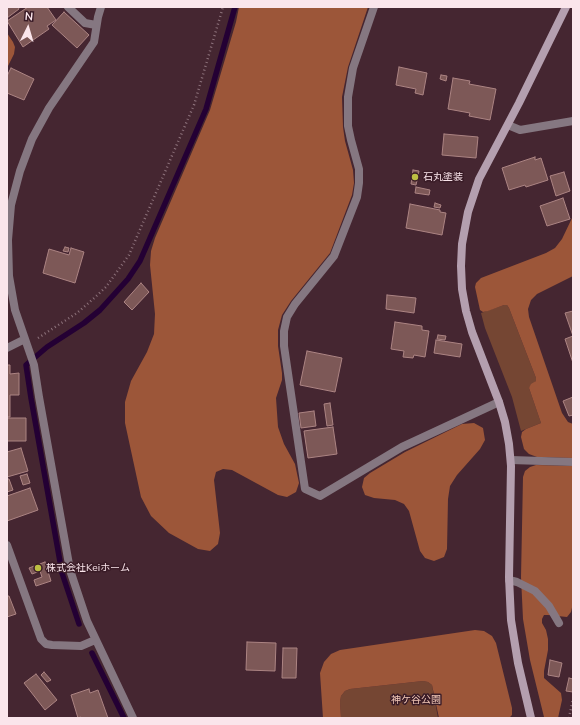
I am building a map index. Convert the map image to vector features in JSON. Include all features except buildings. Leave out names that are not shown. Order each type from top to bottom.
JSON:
[{"type":"street","points":[[68,7],[85,23],[96,25]]},
{"type":"street","points":[[101,7],[96,25],[94,42],[49,108],[32,138],[20,171],[11,206],[8,240],[9,276],[15,310],[34,365],[70,570],[78,596],[95,640],[133,718]]},
{"type":"street","points":[[374,7],[353,68],[348,97],[348,126],[350,140],[359,169],[357,197],[334,256],[295,304],[287,317],[284,331],[284,346],[305,489],[320,496],[402,447],[498,402]]},
{"type":"street","points":[[531,718],[518,663],[511,620],[509,580],[511,460],[509,444],[505,422],[472,332],[466,311],[462,289],[462,244],[471,200],[479,179],[508,125],[566,7]]},
{"type":"street","points":[[508,125],[520,130],[573,121]]},
{"type":"street","points":[[7,348],[28,346]]},
{"type":"street","points":[[511,460],[573,462]]},
{"type":"street","points":[[7,545],[41,639],[46,644],[81,646],[95,640]]},
{"type":"street","points":[[509,580],[517,582],[535,591],[549,606],[559,623]]},
{"type":"path","points":[[28,346],[77,313],[92,300],[110,281],[129,255],[194,105],[222,7]]},
{"type":"path","points":[[569,718],[573,699]]},
{"type":"green space","points":[[507,305],[509,308],[536,378],[536,381],[529,388],[541,423],[521,431],[512,397],[485,328],[481,313]]},
{"type":"green space","name":"神ケ谷公園","points":[[423,681],[432,685],[438,718],[341,718],[340,702],[341,696],[345,691],[350,689]]},
{"type":"shaded area","points":[[239,7],[368,7],[348,67],[342,97],[345,141],[353,170],[354,183],[352,195],[330,253],[291,301],[282,315],[278,330],[278,346],[282,380],[276,398],[278,427],[284,444],[295,464],[299,483],[296,492],[287,497],[278,495],[232,470],[223,469],[216,472],[214,480],[220,533],[218,544],[210,551],[198,549],[169,533],[151,516],[141,497],[125,423],[125,402],[131,381],[147,352],[154,334],[155,314],[150,265],[151,251],[155,238],[210,110]]},
{"type":"shaded area","points":[[7,33],[15,47],[14,54],[7,68]]},
{"type":"shaded area","points":[[573,216],[573,276],[537,294],[531,300],[528,309],[529,317],[562,413],[568,422],[573,424],[573,458],[537,457],[529,454],[524,449],[521,437],[522,432],[526,429],[541,423],[529,388],[531,384],[536,381],[536,378],[507,305],[483,312],[480,310],[475,287],[476,283],[481,278],[546,253],[555,248],[562,239]]},
{"type":"shaded area","points":[[474,423],[483,428],[485,440],[480,449],[457,475],[450,486],[448,499],[447,549],[444,557],[434,561],[425,558],[420,551],[409,511],[404,504],[395,500],[374,498],[365,495],[362,487],[364,478],[405,452],[462,424]]},
{"type":"shaded area","points":[[536,465],[573,466],[573,603],[571,612],[567,617],[544,615],[542,619],[548,639],[544,678],[561,693],[562,700],[558,718],[544,717],[530,660],[523,619],[521,577],[523,477],[525,471]]},
{"type":"shaded area","points":[[475,630],[484,631],[492,636],[496,643],[512,708],[512,715],[509,718],[439,718],[432,685],[423,681],[350,689],[345,691],[341,696],[341,718],[323,718],[320,673],[324,662],[331,654],[340,650]]},
{"type":"waterway","points":[[79,624],[62,573],[26,365],[47,347],[84,323],[100,310],[128,279],[140,261],[206,109],[235,7]]},
{"type":"waterway","points":[[92,653],[124,718]]},
{"type":"place","name":"石丸塗装","points":[[415,177]]},
{"type":"place","name":"株式会社Keiホーム","points":[[38,568]]}]
